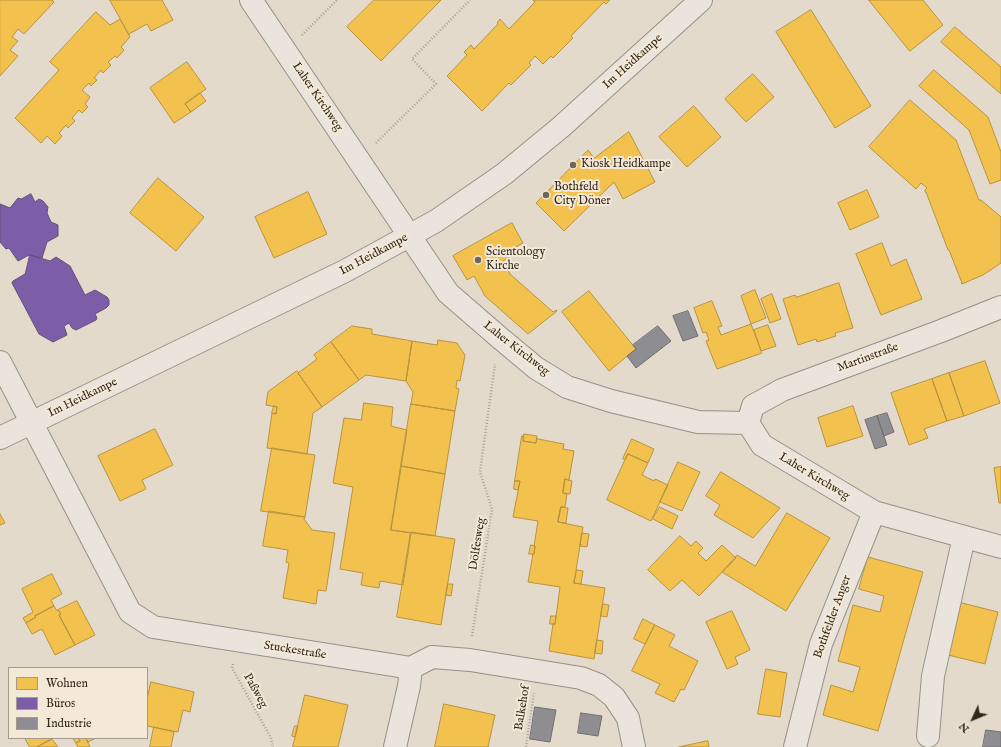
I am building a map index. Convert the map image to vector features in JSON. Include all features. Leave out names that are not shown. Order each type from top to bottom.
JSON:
[{"type":"street","name":"Laher Kirchweg","points":[[251,0],[448,293],[536,368],[567,387],[611,401],[698,422],[748,423],[762,445],[874,512],[1001,547]]},
{"type":"street","name":"Im Heidkampe","points":[[0,438],[345,271],[457,208],[510,169],[561,127],[701,0]]},
{"type":"street","name":"Martinstraße","points":[[748,423],[753,406],[782,390],[1001,307]]},
{"type":"street","name":"Stuckestraße","points":[[0,362],[130,612],[153,628],[411,668]]},
{"type":"street","name":"Bothfelder Anger","points":[[795,747],[821,644],[874,512]]},
{"type":"street","points":[[928,736],[933,676],[964,537]]},
{"type":"street","points":[[395,747],[409,686],[411,668],[432,657],[470,660],[581,678],[599,684],[614,697],[628,718],[634,747]]},
{"type":"path","points":[[286,51],[337,0]]},
{"type":"path","points":[[359,160],[436,84],[412,59],[470,0]]},
{"type":"path","name":"Dölfesweg","points":[[470,660],[472,637],[492,509],[480,472],[493,374],[500,338]]},
{"type":"path","name":"Paßweg","points":[[234,640],[232,668],[271,738],[273,747]]},
{"type":"path","name":"Balkehof","points":[[526,747],[538,671]]},
{"type":"building: Wohnen","points":[[0,0],[52,0],[54,2],[24,34],[18,29],[12,37],[18,41],[10,50],[18,56],[0,76]]},
{"type":"building: Wohnen","points":[[110,0],[162,0],[173,20],[151,31],[147,24],[129,34]]},
{"type":"building: Wohnen","points":[[374,0],[441,0],[381,61],[347,27]]},
{"type":"building: Wohnen","points":[[533,0],[610,0],[606,4],[604,2],[571,36],[573,38],[553,58],[551,56],[543,64],[535,56],[529,63],[531,65],[511,85],[509,83],[482,111],[447,76],[467,55],[464,52],[471,45],[474,49],[498,24],[497,23],[500,19],[509,29],[535,2]]},
{"type":"building: Wohnen","points":[[869,0],[923,0],[943,25],[910,51]]},
{"type":"building: Wohnen","points":[[811,10],[871,106],[835,128],[776,32]]},
{"type":"building: Wohnen","points":[[96,12],[110,25],[120,19],[130,37],[121,47],[124,50],[117,58],[115,56],[108,62],[111,65],[103,73],[101,70],[94,78],[97,80],[91,86],[89,83],[82,90],[90,97],[85,104],[88,107],[82,113],[79,110],[72,118],[75,121],[68,128],[66,125],[59,133],[62,136],[55,144],[47,136],[41,143],[15,118],[59,70],[50,62]]},
{"type":"building: Wohnen","points":[[955,27],[1001,67],[1001,94],[941,42]]},
{"type":"building: Wohnen","points":[[187,62],[206,89],[185,104],[191,112],[174,123],[150,88]]},
{"type":"building: Wohnen","points":[[934,70],[988,117],[1001,152],[1001,180],[990,184],[969,130],[919,86]]},
{"type":"building: Wohnen","points":[[753,74],[774,97],[746,122],[725,99]]},
{"type":"building: Wohnen","points":[[200,93],[206,101],[191,112],[185,104]]},
{"type":"building: Wohnen","points":[[910,100],[956,140],[979,200],[981,200],[1001,217],[1001,263],[983,275],[962,284],[925,192],[927,188],[921,183],[916,189],[869,147]]},
{"type":"building: Wohnen","points":[[694,106],[721,137],[687,167],[659,137]]},
{"type":"building: Wohnen","points":[[629,132],[655,182],[623,199],[614,182],[564,231],[536,203],[588,150],[594,158]]},
{"type":"building: Wohnen","points":[[158,178],[204,217],[176,251],[130,213]]},
{"type":"building: Wohnen","points":[[867,190],[879,217],[850,230],[838,203]]},
{"type":"building: Wohnen","points":[[308,192],[327,234],[274,258],[255,217]]},
{"type":"building: Wohnen","points":[[512,223],[523,243],[514,248],[516,253],[503,261],[510,274],[553,312],[556,310],[557,311],[528,334],[485,296],[474,276],[467,280],[453,256]]},
{"type":"building: Wohnen","points":[[882,243],[891,266],[906,259],[922,299],[881,315],[856,254]]},
{"type":"building: Wohnen","points":[[839,283],[853,328],[835,333],[836,336],[817,342],[816,339],[798,345],[783,299],[795,295],[796,297]]},
{"type":"building: Wohnen","points":[[755,290],[766,318],[751,324],[741,296]]},
{"type":"building: Wohnen","points":[[589,291],[636,349],[609,371],[562,312]]},
{"type":"building: Wohnen","points":[[772,294],[781,319],[770,323],[761,299]]},
{"type":"building: Wohnen","points":[[712,301],[722,326],[718,327],[721,335],[751,324],[762,353],[717,369],[706,341],[709,340],[706,332],[703,333],[694,308]]},
{"type":"building: Wohnen","points":[[768,325],[776,346],[761,351],[754,330]]},
{"type":"building: Wohnen","points":[[352,326],[372,329],[372,334],[412,341],[406,381],[366,375],[359,380],[331,342]]},
{"type":"building: Wohnen","points":[[438,340],[457,343],[465,355],[460,381],[457,380],[456,388],[459,389],[455,411],[411,404],[413,392],[406,381],[412,341],[437,345]]},
{"type":"building: Wohnen","points":[[331,342],[359,380],[322,407],[298,373],[317,359],[314,355]]},
{"type":"building: Wohnen","points":[[985,361],[1000,403],[964,416],[949,373]]},
{"type":"building: Wohnen","points":[[297,371],[322,407],[313,413],[307,454],[267,448],[272,413],[276,414],[277,407],[266,405],[268,392]]},
{"type":"building: Wohnen","points":[[949,373],[964,416],[947,421],[932,379]]},
{"type":"building: Wohnen","points":[[932,379],[947,421],[924,429],[928,438],[909,445],[891,393]]},
{"type":"building: Wohnen","points":[[364,403],[393,407],[391,426],[407,430],[391,530],[411,533],[403,585],[380,581],[379,588],[361,585],[363,573],[340,569],[353,487],[333,483],[344,418],[361,420]]},
{"type":"building: Wohnen","points":[[411,404],[455,411],[445,474],[401,466]]},
{"type":"building: Wohnen","points":[[274,406],[277,407],[276,414],[272,413]]},
{"type":"building: Wohnen","points":[[853,406],[863,436],[827,447],[818,418]]},
{"type":"building: Wohnen","points":[[155,429],[173,465],[142,480],[146,489],[120,501],[98,456]]},
{"type":"building: Wohnen","points":[[524,434],[537,436],[536,443],[523,441]]},
{"type":"building: Wohnen","points":[[522,436],[524,436],[523,441],[536,443],[537,438],[564,444],[563,449],[574,451],[569,480],[565,479],[563,493],[567,494],[565,507],[561,507],[558,522],[583,527],[574,583],[605,588],[594,659],[549,651],[553,624],[555,624],[560,587],[528,582],[534,554],[538,521],[513,517],[520,481],[515,481]]},
{"type":"building: Wohnen","points":[[632,439],[654,449],[648,463],[628,454],[625,460],[623,459]]},
{"type":"building: Wohnen","points":[[272,448],[315,455],[305,517],[261,511]]},
{"type":"building: Wohnen","points":[[628,454],[648,463],[642,475],[654,481],[655,479],[668,485],[651,521],[607,500]]},
{"type":"building: Wohnen","points":[[678,462],[700,472],[682,511],[660,502]]},
{"type":"building: Wohnen","points":[[401,466],[445,474],[435,536],[391,530]]},
{"type":"building: Wohnen","points":[[1001,467],[1001,503],[999,503],[994,468]]},
{"type":"building: Wohnen","points":[[721,472],[780,508],[753,538],[714,515],[720,505],[706,496]]},
{"type":"building: Wohnen","points":[[565,479],[572,481],[570,494],[563,493]]},
{"type":"building: Wohnen","points":[[515,481],[520,481],[518,490],[514,489]]},
{"type":"building: Wohnen","points":[[561,507],[568,508],[566,523],[558,522]]},
{"type":"building: Wohnen","points":[[660,507],[678,516],[672,529],[653,519]]},
{"type":"building: Wohnen","points":[[269,511],[305,517],[304,519],[312,530],[335,533],[326,591],[318,590],[316,604],[283,598],[289,563],[286,562],[288,550],[263,546]]},
{"type":"building: Wohnen","points":[[787,513],[830,538],[786,611],[722,572],[737,555],[755,566]]},
{"type":"building: Wohnen","points":[[0,514],[5,523],[0,525]]},
{"type":"building: Wohnen","points":[[411,532],[455,539],[441,625],[397,617]]},
{"type":"building: Wohnen","points":[[582,533],[589,534],[587,547],[580,546]]},
{"type":"building: Wohnen","points":[[680,536],[691,546],[696,541],[703,548],[698,553],[706,561],[722,545],[736,558],[699,596],[682,580],[670,591],[648,570]]},
{"type":"building: Wohnen","points":[[531,545],[535,546],[534,554],[529,554]]},
{"type":"building: Wohnen","points":[[868,557],[923,572],[878,731],[823,715],[831,685],[853,692],[860,667],[838,661],[853,605],[880,612],[884,596],[859,589]]},
{"type":"building: Wohnen","points":[[577,570],[583,571],[581,584],[574,583]]},
{"type":"building: Wohnen","points":[[52,574],[62,594],[51,600],[54,606],[35,616],[36,617],[26,623],[23,618],[33,612],[22,589]]},
{"type":"building: Wohnen","points":[[448,584],[453,584],[451,596],[446,595]]},
{"type":"building: Wohnen","points":[[77,601],[95,635],[75,645],[59,615],[61,614],[58,610]]},
{"type":"building: Wohnen","points":[[958,602],[998,612],[985,664],[944,654]]},
{"type":"building: Wohnen","points":[[603,604],[609,605],[607,617],[601,616]]},
{"type":"building: Wohnen","points":[[54,606],[61,614],[59,615],[75,645],[55,655],[42,629],[32,634],[26,623],[36,617],[35,616]]},
{"type":"building: Wohnen","points":[[732,611],[750,650],[735,657],[738,664],[727,669],[706,622]]},
{"type":"building: Wohnen","points":[[551,616],[556,616],[555,624],[550,624]]},
{"type":"building: Wohnen","points":[[643,619],[655,625],[645,644],[634,639]]},
{"type":"building: Wohnen","points":[[655,625],[675,635],[669,646],[698,661],[684,690],[681,689],[674,702],[655,693],[660,684],[632,671]]},
{"type":"building: Wohnen","points":[[597,640],[603,641],[602,654],[595,653]]},
{"type":"building: Wohnen","points":[[766,669],[787,673],[780,717],[758,714]]},
{"type":"building: Wohnen","points":[[151,682],[194,692],[190,712],[183,710],[178,732],[148,726],[148,696]]},
{"type":"building: Wohnen","points":[[305,695],[348,705],[338,747],[293,747]]},
{"type":"building: Wohnen","points":[[444,704],[495,715],[488,747],[435,747]]},
{"type":"building: Wohnen","points":[[295,726],[298,726],[295,737],[292,736]]},
{"type":"building: Wohnen","points":[[154,727],[174,732],[171,747],[150,747]]},
{"type":"building: Wohnen","points":[[26,739],[52,739],[37,747],[30,747]]},
{"type":"building: Wohnen","points":[[52,739],[58,747],[37,747]]},
{"type":"building: Wohnen","points":[[74,739],[79,739],[80,741],[76,743]]},
{"type":"building: Wohnen","points":[[79,739],[86,739],[90,747],[78,747],[76,743],[80,741]]},
{"type":"building: Wohnen","points":[[86,739],[94,739],[88,742]]},
{"type":"building: Wohnen","points":[[708,741],[709,747],[679,747]]},
{"type":"building: Büros","points":[[31,194],[35,202],[39,199],[48,207],[47,213],[51,222],[58,225],[58,236],[47,242],[42,258],[29,255],[18,261],[9,248],[6,249],[0,242],[0,204],[10,208],[18,198],[21,199]]},
{"type":"building: Büros","points":[[30,255],[50,261],[56,257],[70,266],[85,295],[95,290],[107,297],[109,300],[109,305],[95,314],[97,318],[96,320],[76,330],[72,328],[69,323],[64,326],[67,335],[53,342],[39,334],[12,283],[25,274]]},
{"type":"building: Industrie","points":[[688,311],[698,336],[683,341],[673,316]]},
{"type":"building: Industrie","points":[[658,326],[671,341],[636,368],[627,356],[636,349],[633,345]]},
{"type":"building: Industrie","points":[[887,413],[894,432],[884,436],[877,416]]},
{"type":"building: Industrie","points":[[877,416],[887,445],[875,449],[865,420]]},
{"type":"building: Industrie","points":[[535,707],[556,710],[550,742],[530,739]]},
{"type":"building: Industrie","points":[[581,713],[602,716],[598,736],[578,733]]},
{"type":"building: Industrie","points":[[986,730],[1001,732],[1001,747],[983,747]]},
{"type":"place","name":"Kiosk Heidkampe","points":[[573,165]]},
{"type":"place","name":"Bothfeld City Döner","points":[[546,195]]},
{"type":"place","name":"Scientology Kirche","points":[[478,260]]}]
